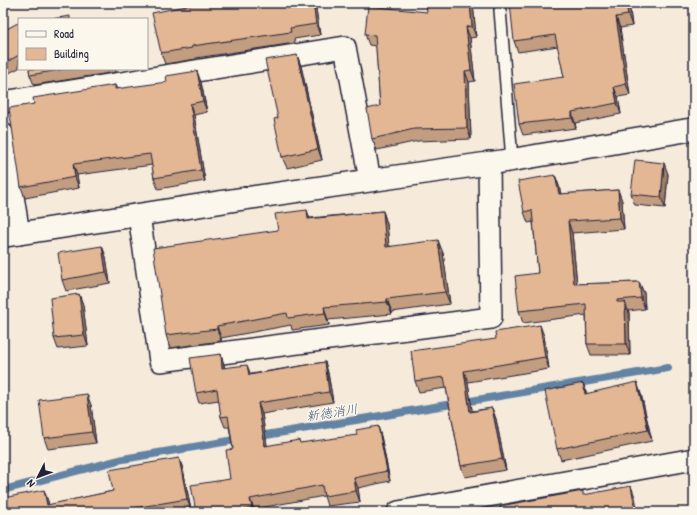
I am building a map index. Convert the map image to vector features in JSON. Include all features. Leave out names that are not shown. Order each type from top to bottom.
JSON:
[{"type":"street","points":[[3,102],[344,47],[370,180]]},
{"type":"street","points":[[3,134],[11,235],[489,162],[512,160],[694,129]]},
{"type":"street","points":[[139,215],[160,361],[492,318],[489,162]]},
{"type":"street","points":[[398,512],[694,459]]},
{"type":"lane","points":[[500,10],[512,160]]},
{"type":"building","points":[[201,3],[313,3],[316,24],[290,28],[291,32],[192,46],[192,48],[161,53],[152,13]]},
{"type":"building","points":[[426,3],[470,3],[472,26],[466,27],[471,70],[465,71],[467,128],[414,129],[372,139],[367,109],[380,106],[375,35],[365,34],[368,6],[427,12]]},
{"type":"building","points":[[510,3],[626,3],[628,15],[616,17],[626,84],[614,87],[617,103],[572,112],[572,118],[519,124],[514,84],[564,77],[555,35],[514,41]]},
{"type":"building","points":[[70,16],[70,18],[57,18]]},
{"type":"building","points":[[18,23],[18,56],[3,64],[3,31]]},
{"type":"building","points":[[297,55],[318,149],[282,157],[274,119],[278,118],[265,60]]},
{"type":"building","points":[[29,70],[59,70],[30,75]]},
{"type":"building","points":[[197,71],[203,101],[190,104],[201,170],[154,178],[150,154],[73,164],[75,177],[21,187],[9,108],[34,104],[33,98],[115,85],[115,89],[167,82],[166,76]]},
{"type":"building","points":[[635,160],[664,163],[661,197],[631,194]]},
{"type":"building","points":[[555,175],[559,194],[618,190],[620,218],[568,221],[574,284],[639,282],[641,298],[617,300],[617,302],[625,302],[626,344],[587,344],[586,304],[519,311],[515,276],[538,273],[532,210],[524,212],[518,181]]},
{"type":"building","points":[[307,210],[308,219],[383,211],[386,247],[438,240],[445,292],[387,299],[387,302],[324,307],[325,313],[288,318],[287,313],[217,326],[217,329],[166,335],[153,248],[278,230],[275,214]]},
{"type":"building","points":[[102,246],[106,272],[62,280],[58,253]]},
{"type":"building","points":[[79,294],[84,335],[54,338],[50,298]]},
{"type":"building","points":[[540,325],[545,357],[464,371],[470,412],[492,408],[502,459],[461,466],[444,377],[415,381],[411,351],[496,339],[495,332]]},
{"type":"building","points":[[221,354],[222,368],[247,365],[249,375],[325,362],[329,392],[258,403],[265,446],[299,440],[300,443],[357,435],[356,430],[378,426],[387,471],[354,478],[356,491],[324,496],[322,485],[250,499],[252,508],[233,512],[196,512],[191,485],[230,479],[226,450],[233,449],[228,416],[221,417],[217,389],[196,393],[190,358]]},
{"type":"building","points":[[637,382],[648,430],[557,449],[545,391],[583,383],[585,394]]},
{"type":"building","points":[[87,394],[92,432],[44,438],[39,400]]},
{"type":"building","points":[[179,458],[187,499],[134,508],[135,512],[3,512],[3,498],[44,490],[47,505],[113,491],[109,470]]},
{"type":"building","points":[[631,486],[636,512],[501,512],[500,506],[583,491],[583,495]]},
{"type":"waterway","name":"新徳消川","points":[[254,437],[668,368]]},
{"type":"waterway","name":"新徳消川","points":[[3,490],[123,459],[241,439]]}]
